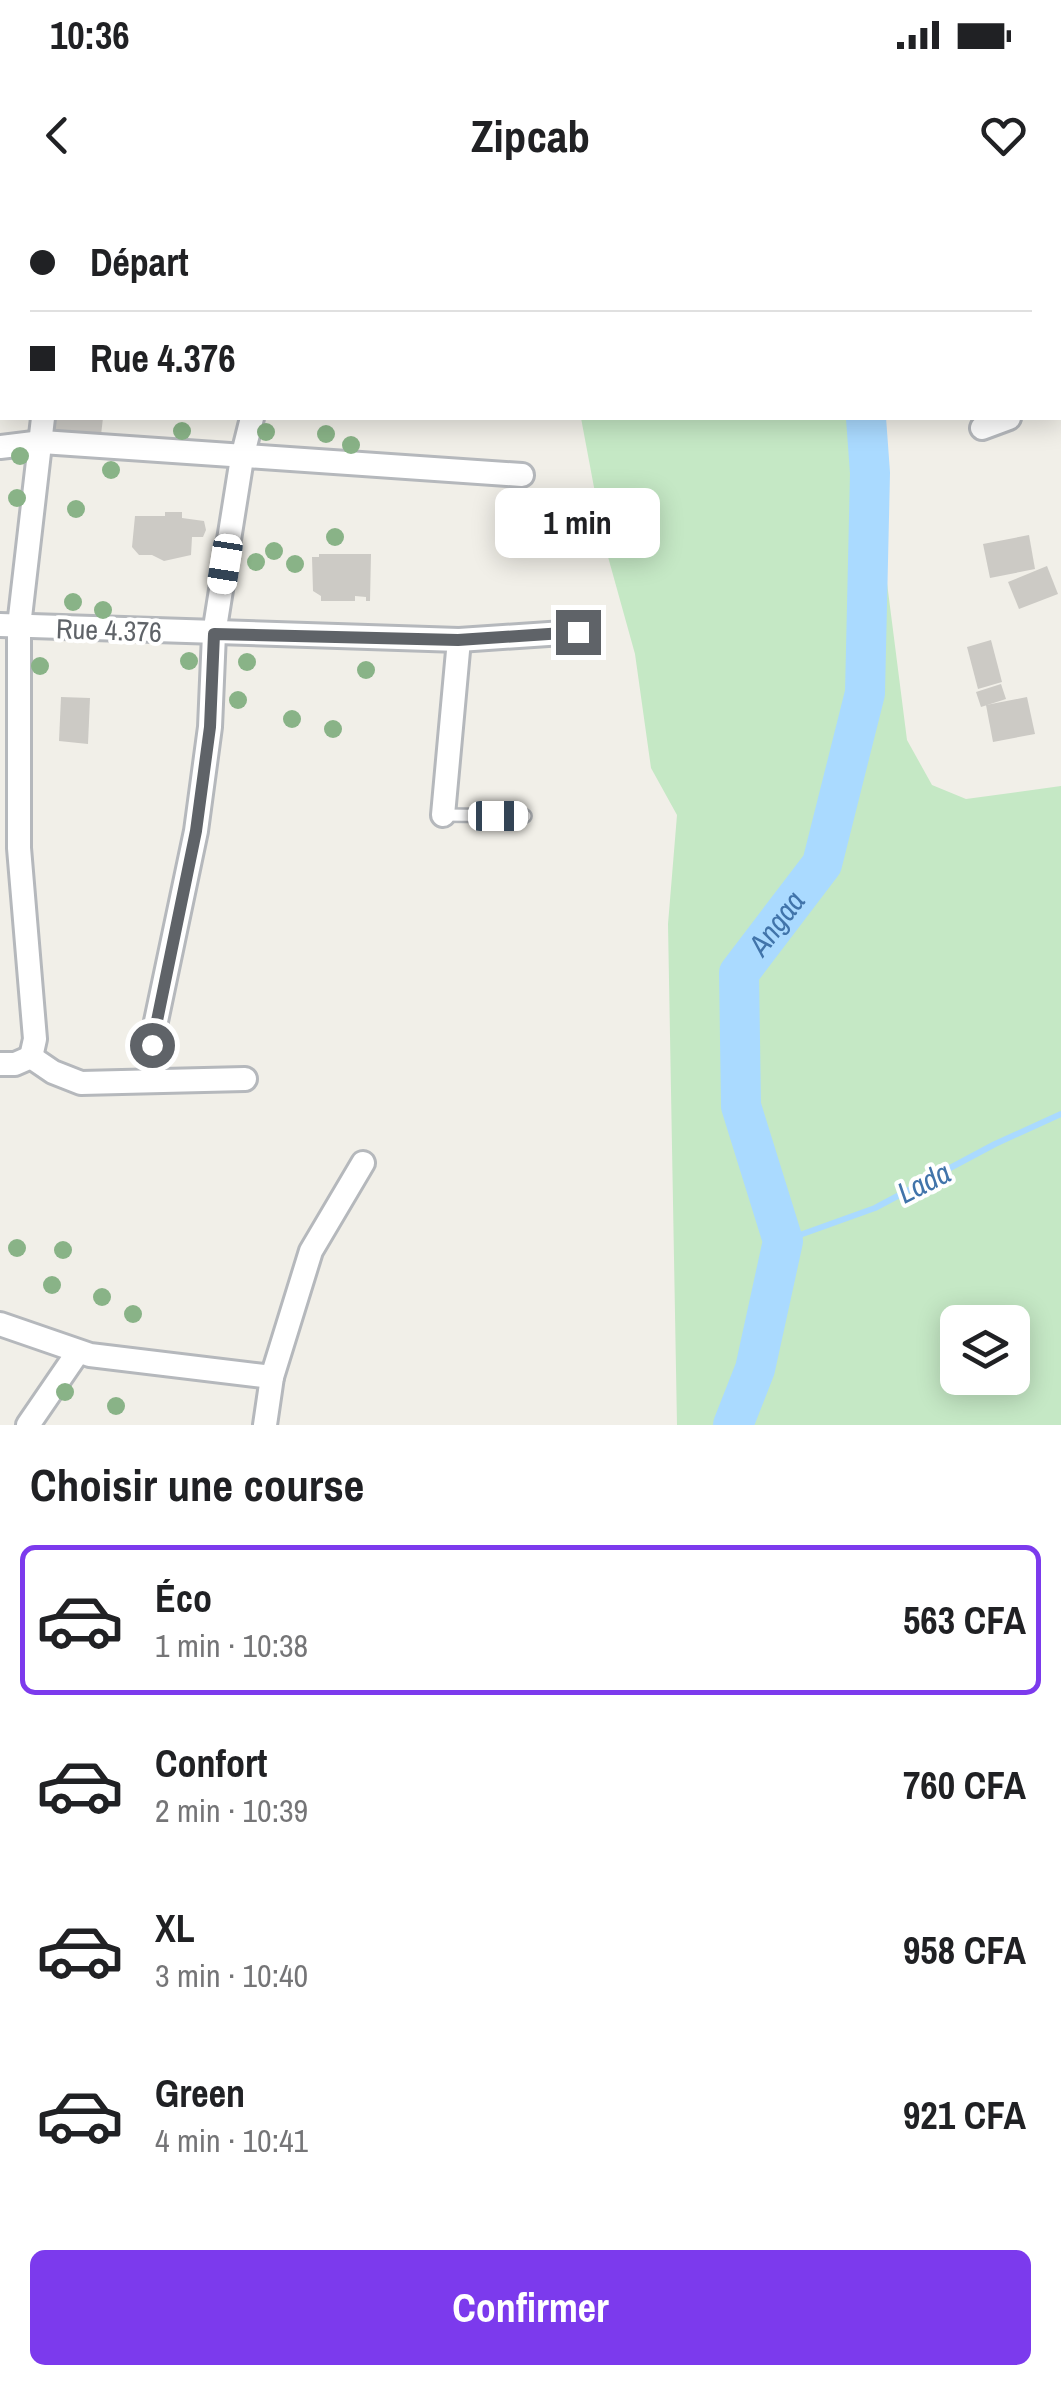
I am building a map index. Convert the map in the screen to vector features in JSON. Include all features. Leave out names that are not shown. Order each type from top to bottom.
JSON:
[{"type":"street","points":[[31,1057],[34,1039],[9,848],[9,626],[43,420]]},
{"type":"street","points":[[153,1080],[155,1026],[196,831],[210,727],[214,634],[252,420]]},
{"type":"street","points":[[982,428],[1003,420]]},
{"type":"street","points":[[0,447],[42,442],[522,475]]},
{"type":"street","name":"Rue 4.376","points":[[9,626],[458,640],[578,632]]},
{"type":"street","points":[[444,815],[458,640]]},
{"type":"street","points":[[31,1057],[53,1072],[81,1083],[245,1079]]},
{"type":"street","points":[[0,1064],[15,1064],[31,1057]]},
{"type":"street","points":[[265,1425],[272,1377],[311,1251],[363,1163]]},
{"type":"street","points":[[0,1324],[78,1352],[272,1377]]},
{"type":"street","points":[[28,1425],[78,1352]]},
{"type":"lane","points":[[444,815],[525,816]]},
{"type":"green space","points":[[581,420],[866,420],[907,740],[932,785],[966,799],[1061,786],[1061,1425],[677,1425],[668,924],[677,815],[651,768],[635,654],[605,546]]},
{"type":"building","points":[[55,420],[103,420],[101,435],[54,430]]},
{"type":"building","points":[[165,512],[182,512],[182,518],[204,521],[203,537],[192,537],[191,555],[164,561],[152,555],[139,555],[132,547],[135,516],[165,516]]},
{"type":"building","points":[[1029,535],[1035,569],[990,578],[983,544]]},
{"type":"building","points":[[371,554],[370,601],[355,596],[355,601],[321,601],[321,596],[313,591],[312,557]]},
{"type":"building","points":[[1047,566],[1058,594],[1019,609],[1008,582]]},
{"type":"building","points":[[991,640],[1002,682],[978,689],[967,647]]},
{"type":"building","points":[[1001,684],[1006,699],[981,707],[976,692]]},
{"type":"building","points":[[61,697],[90,698],[88,744],[59,741]]},
{"type":"building","points":[[1027,697],[1035,734],[993,742],[986,705]]},
{"type":"waterway","name":"Angaa","points":[[733,1425],[755,1369],[783,1241],[741,1106],[739,973],[822,864],[865,693],[870,473],[866,420]]},
{"type":"waterway","name":"Lada","points":[[783,1241],[875,1208],[1061,1114]]},
{"type":"route","points":[[152,1045],[196,831],[210,727],[214,634],[458,640],[578,632]]}]
